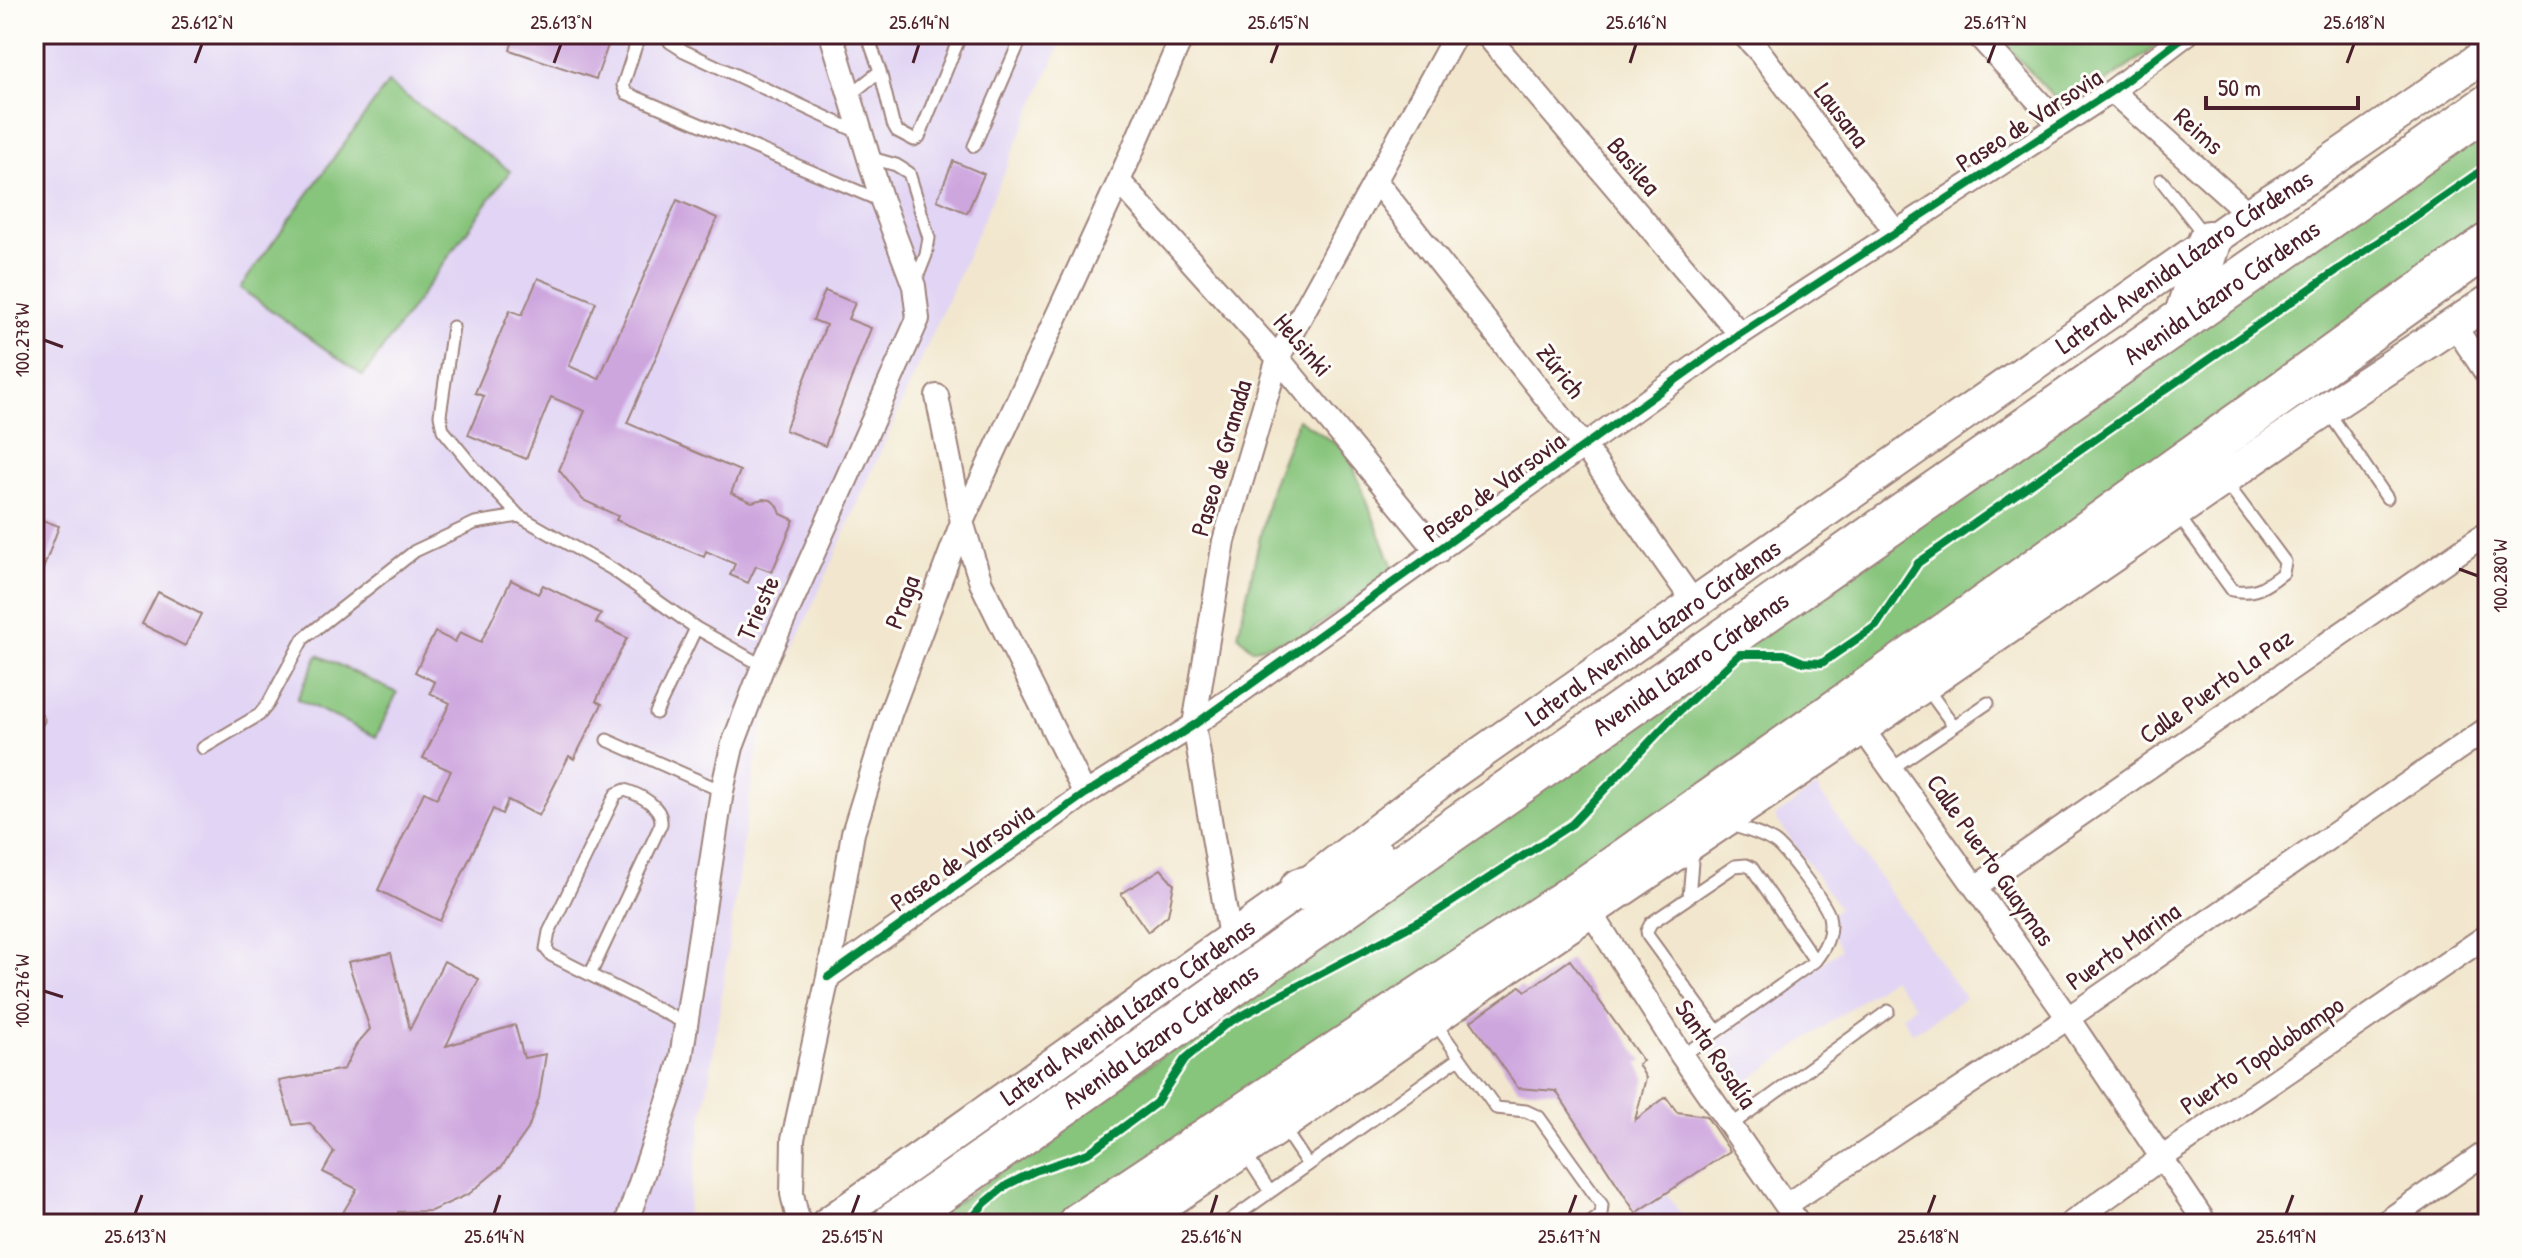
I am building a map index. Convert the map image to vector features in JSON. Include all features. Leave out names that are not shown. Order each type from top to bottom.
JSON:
[{"type":"highway","name":"Avenida Lázaro Cárdenas","points":[[894,1224],[2488,106]]},
{"type":"highway","points":[[2185,318],[2209,242]]},
{"type":"highway","points":[[1079,1224],[1584,889],[1949,632],[2488,245]]},
{"type":"highway","points":[[1580,919],[1618,886],[1767,778],[1796,738]]},
{"type":"highway","points":[[1301,889],[1337,880],[1425,829],[1451,831]]},
{"type":"main road","name":"Lateral Avenida Lázaro Cárdenas","points":[[827,1224],[1301,889],[1444,779],[2249,214],[2488,53]]},
{"type":"main road","points":[[1135,1224],[2326,409],[2488,302]]},
{"type":"street","name":"Praga","points":[[799,1224],[792,1194],[793,1139],[828,977],[853,833],[890,714],[962,522],[1183,34]]},
{"type":"street","name":"Paseo de Granada","points":[[1230,937],[1194,725],[1224,541],[1278,358],[1456,34]]},
{"type":"street","name":"Basilea","points":[[1486,34],[1740,334]]},
{"type":"street","name":"Lausana","points":[[1743,34],[1760,52],[1895,231]]},
{"type":"street","points":[[1977,34],[2059,124]]},
{"type":"street","name":"Paseo de Varsovia","points":[[828,977],[1085,794],[1194,725],[1740,334],[2112,91],[2187,34]]},
{"type":"street","name":"Trieste","points":[[626,1224],[672,1090],[687,1024],[722,791],[732,747],[763,666],[918,319],[914,286],[882,201],[850,96],[826,36]]},
{"type":"street","name":"Reims","points":[[2112,91],[2249,214]]},
{"type":"street","name":"Zúrich","points":[[1375,180],[1584,446],[1695,604]]},
{"type":"street","name":"Helsinki","points":[[1119,181],[1278,358],[1438,552]]},
{"type":"street","points":[[2454,325],[2488,376]]},
{"type":"street","points":[[937,396],[962,522],[981,583],[1085,794]]},
{"type":"street","name":"Calle Puerto La Paz","points":[[1976,887],[2488,532]]},
{"type":"street","name":"Calle Puerto Guaymas","points":[[1862,728],[2068,1018],[2206,1224]]},
{"type":"street","name":"Puerto Marina","points":[[1786,1205],[2068,1018],[2488,728]]},
{"type":"street","name":"Santa Rosalía","points":[[1580,919],[1682,1056],[1799,1224]]},
{"type":"street","name":"Puerto Topolobampo","points":[[2070,1224],[2488,935]]},
{"type":"street","points":[[2383,1224],[2488,1151]]},
{"type":"lane","points":[[646,34],[637,42],[623,85],[626,93],[882,201]]},
{"type":"lane","points":[[666,34],[670,42],[684,51],[860,134]]},
{"type":"lane","points":[[867,34],[895,128],[916,139],[961,34]]},
{"type":"lane","points":[[974,146],[1023,34]]},
{"type":"lane","points":[[850,96],[880,71]]},
{"type":"lane","points":[[868,157],[896,165],[909,173],[929,238],[914,286]]},
{"type":"lane","points":[[2161,180],[2209,242]]},
{"type":"lane","points":[[453,327],[440,415],[443,430],[475,469],[519,516],[612,569],[696,628],[763,666]]},
{"type":"lane","points":[[2326,409],[2387,498]]},
{"type":"lane","points":[[2176,512],[2232,590],[2251,592],[2265,587],[2283,573],[2285,562],[2224,479]]},
{"type":"lane","points":[[203,748],[259,715],[303,639],[415,551],[475,523],[519,516]]},
{"type":"lane","points":[[656,713],[696,628]]},
{"type":"lane","points":[[1925,685],[1954,726]]},
{"type":"lane","points":[[1891,769],[1988,703]]},
{"type":"lane","points":[[607,740],[722,791]]},
{"type":"lane","points":[[590,975],[661,824],[657,807],[630,791],[616,794],[546,942],[546,949],[551,955],[590,975],[687,1024]]},
{"type":"lane","points":[[1682,1056],[1815,961],[1829,939],[1828,912],[1781,847],[1765,837],[1724,822]]},
{"type":"lane","points":[[1689,897],[1694,843]]},
{"type":"lane","points":[[1717,1031],[1648,936],[1651,923],[1735,866],[1746,865],[1752,868],[1815,961]]},
{"type":"lane","points":[[1730,1126],[1888,1011]]},
{"type":"lane","points":[[1433,1019],[1496,1108],[1526,1111],[1539,1117],[1602,1205],[1601,1215],[1589,1224]]},
{"type":"lane","points":[[1225,1224],[1459,1058]]},
{"type":"lane","points":[[1282,1125],[1308,1165]]},
{"type":"lane","points":[[1243,1151],[1270,1192]]},
{"type":"shaded area","points":[[34,34],[1065,34],[773,695],[761,733],[749,800],[713,1056],[685,1224],[34,1224]]},
{"type":"shaded area","points":[[1816,787],[1965,998],[1913,1033],[1902,1016],[1914,1006],[1892,978],[1737,1089],[1707,1049],[1841,949],[1823,922],[1839,908],[1775,817]]},
{"type":"shaded area","points":[[1667,1194],[1688,1224],[1617,1224]]},
{"type":"green space","points":[[1995,34],[2175,34],[2066,110]]},
{"type":"green space","points":[[388,83],[510,171],[363,376],[240,288]]},
{"type":"green space","points":[[2488,106],[2488,245],[1061,1224],[927,1224]]},
{"type":"green space","points":[[1298,419],[1347,451],[1394,570],[1305,635],[1252,649],[1238,635],[1271,488]]},
{"type":"green space","points":[[318,655],[397,693],[376,737],[297,699]]},
{"type":"building","points":[[515,34],[612,34],[596,79],[510,50]]},
{"type":"building","points":[[953,161],[984,174],[967,213],[937,200]]},
{"type":"building","points":[[677,200],[717,218],[627,423],[740,471],[731,493],[752,502],[771,500],[781,514],[794,520],[772,572],[756,566],[748,583],[730,575],[735,564],[706,551],[704,557],[616,520],[618,516],[583,500],[559,470],[585,411],[551,397],[526,459],[468,435],[484,396],[475,393],[510,310],[522,315],[538,278],[596,302],[569,366],[599,379]]},
{"type":"building","points":[[825,291],[855,303],[848,319],[871,328],[825,446],[785,430],[826,325],[813,320]]},
{"type":"building","points":[[34,517],[59,526],[36,588],[34,588]]},
{"type":"building","points":[[511,580],[538,594],[543,585],[601,614],[596,623],[627,638],[596,701],[602,704],[574,759],[569,756],[539,816],[508,800],[502,814],[493,809],[440,921],[378,890],[424,792],[437,798],[451,771],[423,758],[450,703],[430,693],[435,682],[415,672],[435,632],[455,642],[460,632],[481,642]]},
{"type":"building","points":[[158,592],[201,614],[185,646],[142,624]]},
{"type":"building","points":[[1161,869],[1174,884],[1168,915],[1148,932],[1121,894]]},
{"type":"building","points":[[391,953],[410,1029],[444,961],[479,979],[446,1046],[515,1025],[524,1058],[546,1054],[539,1098],[528,1129],[502,1166],[469,1194],[431,1211],[398,1212],[396,1224],[336,1224],[357,1189],[323,1172],[334,1152],[310,1123],[293,1125],[279,1081],[344,1069],[356,1045],[370,1029],[348,962]]},
{"type":"building","points":[[1570,960],[1643,1061],[1638,1064],[1646,1078],[1635,1120],[1666,1097],[1677,1112],[1706,1116],[1730,1151],[1636,1213],[1556,1091],[1518,1088],[1471,1021],[1520,986],[1526,991]]},
{"type":"cycle path","points":[[828,977],[1085,794],[1194,725],[1740,334],[2112,91],[2187,34]]},
{"type":"cycle path","points":[[967,1224],[985,1203],[1007,1185],[1035,1171],[1088,1153],[1156,1103],[1185,1059],[1226,1024],[1435,913],[1572,824],[1675,715],[1740,654],[1784,654],[1803,662],[1822,663],[1876,626],[1918,563],[2488,166]]}]
